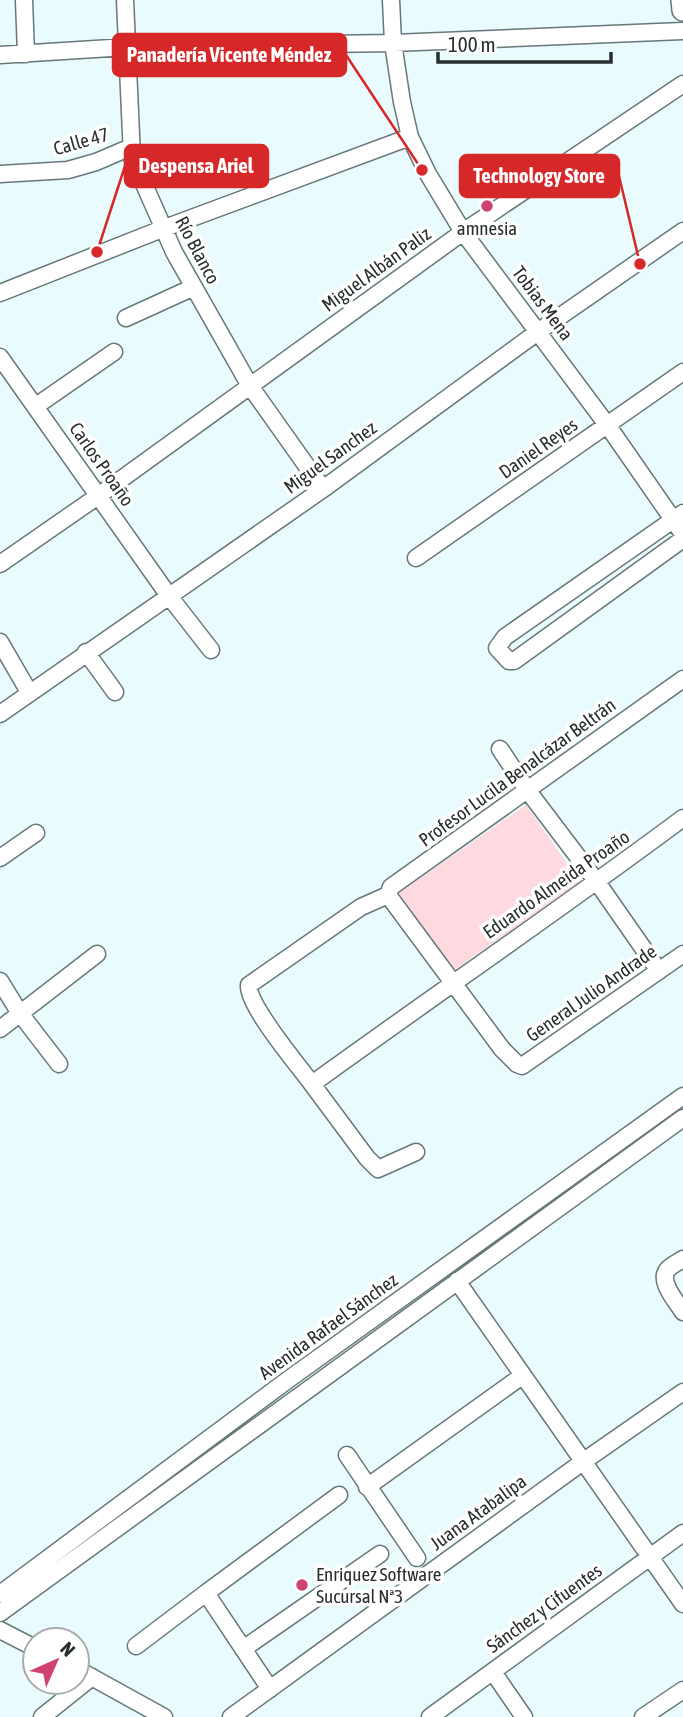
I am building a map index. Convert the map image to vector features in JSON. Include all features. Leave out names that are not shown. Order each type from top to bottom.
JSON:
[{"type":"main road","points":[[682,0],[683,10]]},
{"type":"street","points":[[24,0],[26,54]]},
{"type":"street","name":"Río Blanco","points":[[125,0],[132,158],[162,229],[250,386],[323,489]]},
{"type":"street","name":"Tobias Mena","points":[[391,0],[393,43],[402,102],[410,137],[428,174],[463,232],[680,527]]},
{"type":"street","points":[[0,55],[127,47],[393,43],[683,31]]},
{"type":"street","name":"Miguel Albán Paliz","points":[[0,564],[463,232],[683,84]]},
{"type":"street","points":[[0,293],[162,229],[410,137]]},
{"type":"street","name":"Calle 47","points":[[0,174],[68,170],[131,147]]},
{"type":"street","name":"Miguel Sanchez","points":[[0,714],[323,489],[538,331],[683,231]]},
{"type":"street","points":[[127,318],[194,287]]},
{"type":"street","points":[[36,407],[114,352]]},
{"type":"street","name":"Carlos Proaño","points":[[0,357],[169,596],[211,650]]},
{"type":"street","name":"Daniel Reyes","points":[[416,558],[683,372]]},
{"type":"street","points":[[680,527],[514,661],[509,661],[497,648],[505,637],[680,527]]},
{"type":"street","points":[[0,642],[29,692]]},
{"type":"street","points":[[86,652],[115,692]]},
{"type":"street","name":"Profesor Lucila Benalcázar Beltrán","points":[[312,1084],[259,1012],[248,992],[249,985],[361,906],[390,899],[391,887],[683,679]]},
{"type":"street","points":[[500,749],[527,791],[597,882],[659,971]]},
{"type":"street","name":"Eduardo Almeida Proaño","points":[[312,1084],[683,818]]},
{"type":"street","points":[[0,858],[36,833]]},
{"type":"street","points":[[390,899],[452,982]]},
{"type":"street","points":[[0,1029],[97,954]]},
{"type":"street","name":"General Julio Andrade","points":[[452,982],[502,1049],[522,1066],[683,954]]},
{"type":"street","points":[[0,981],[19,1012],[59,1064]]},
{"type":"street","points":[[312,1084],[378,1169],[416,1152]]},
{"type":"street","name":"Avenida Rafael Sánchez","points":[[0,1594],[289,1379],[683,1096]]},
{"type":"street","name":"Avenida Rafael Sánchez","points":[[0,1612],[683,1118]]},
{"type":"street","points":[[683,1259],[667,1269],[664,1278],[683,1312]]},
{"type":"street","points":[[457,1281],[683,1604]]},
{"type":"street","points":[[367,1486],[522,1376]]},
{"type":"street","name":"Juana Atabalipa","points":[[232,1717],[683,1392]]},
{"type":"street","points":[[347,1455],[417,1558]]},
{"type":"street","points":[[136,1646],[339,1494]]},
{"type":"street","name":"Sánchez y Cifuentes","points":[[430,1717],[683,1533]]},
{"type":"street","points":[[243,1649],[380,1554]]},
{"type":"street","points":[[206,1593],[270,1689]]},
{"type":"street","points":[[0,1630],[21,1641]]},
{"type":"street","points":[[493,1672],[524,1717]]},
{"type":"street","points":[[91,1677],[164,1717]]},
{"type":"street","points":[[643,1717],[683,1690]]},
{"type":"street","points":[[42,1717],[62,1696]]},
{"type":"shaded area","points":[[526,805],[580,882],[453,971],[399,893]]},
{"type":"place","name":"Panadería Vicente Méndez","points":[[422,170]]},
{"type":"place","name":"amnesia","points":[[487,206]]},
{"type":"place","name":"Despensa Ariel","points":[[97,252]]},
{"type":"place","name":"Technology Store","points":[[640,264]]},
{"type":"place","name":"Enriquez Software Sucursal Nª3","points":[[302,1585]]}]
